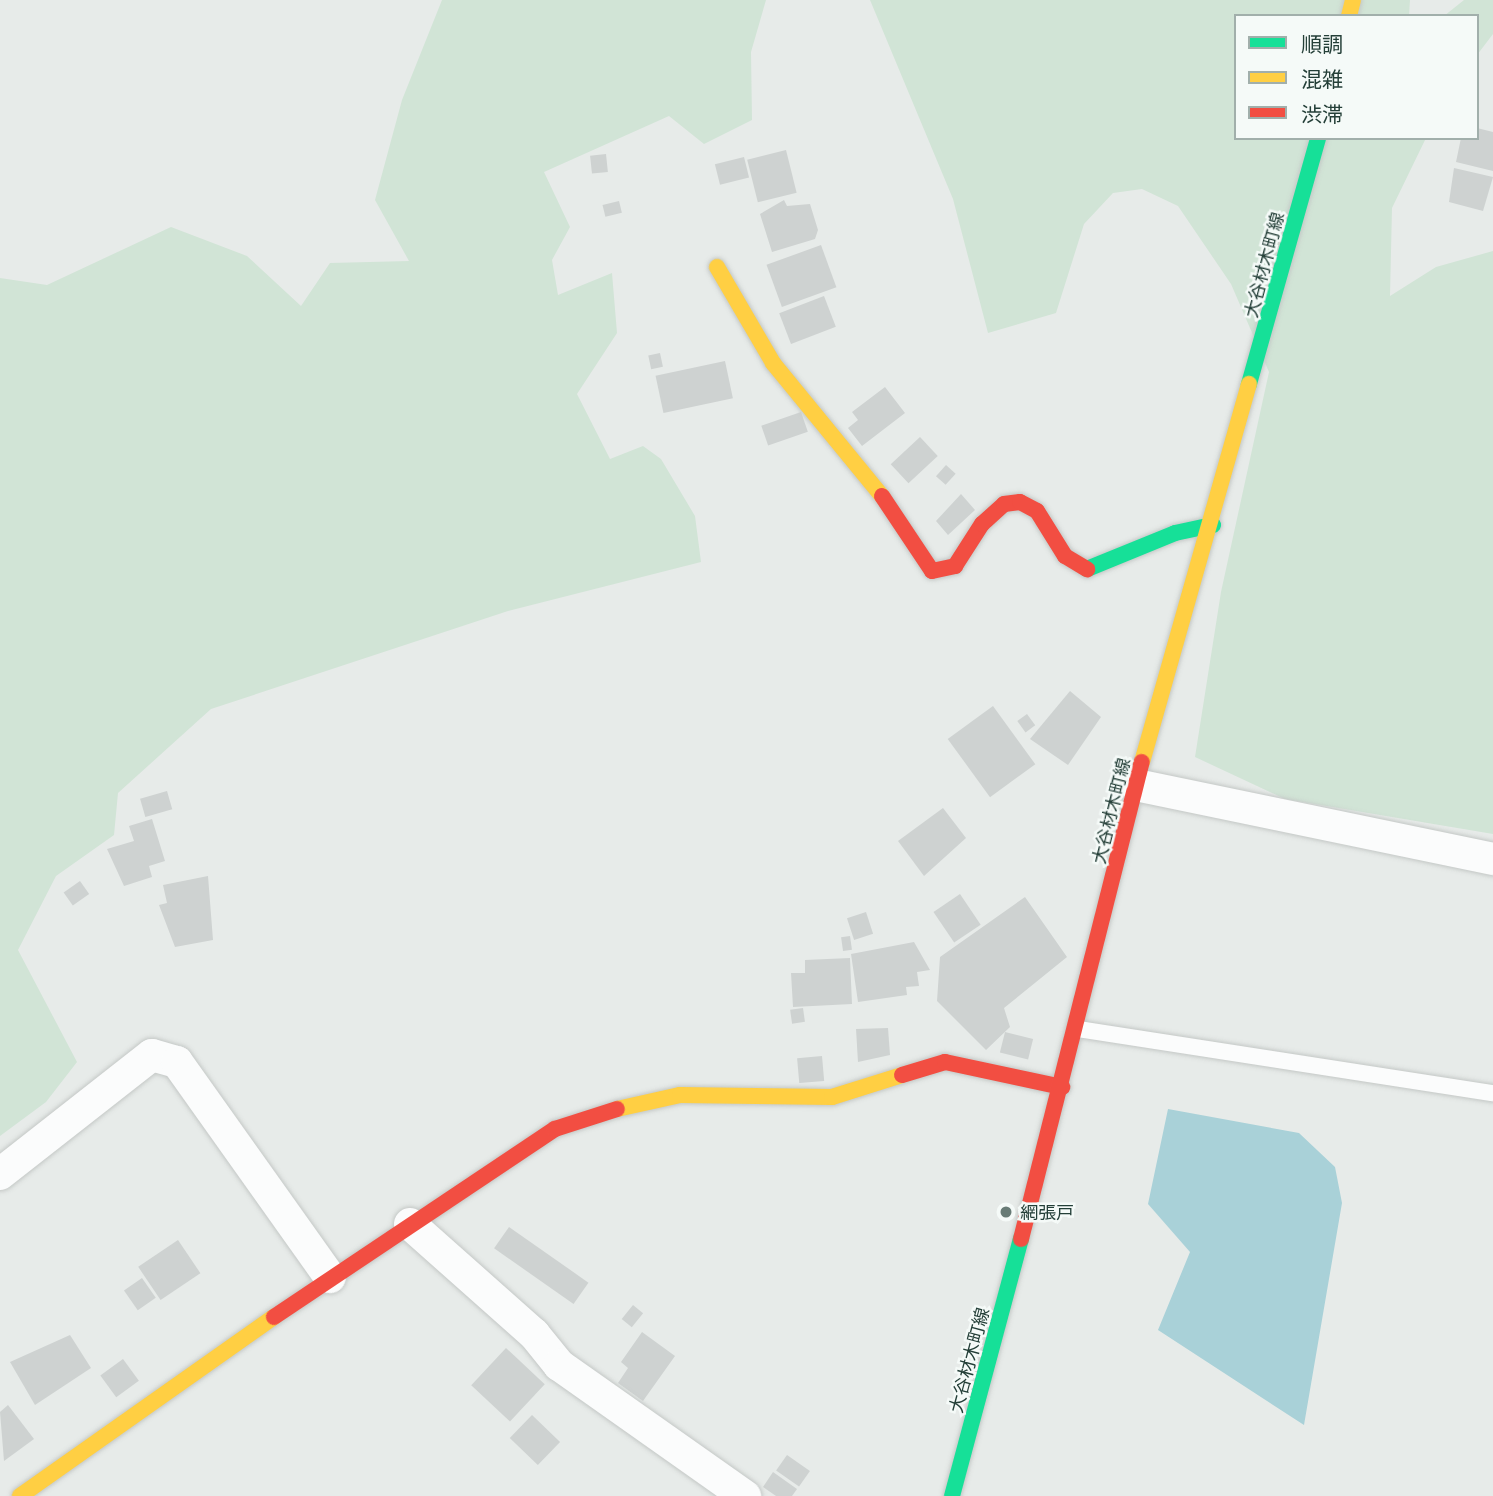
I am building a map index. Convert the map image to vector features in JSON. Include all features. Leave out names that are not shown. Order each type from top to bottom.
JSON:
[{"type":"street","name":"大谷材木町線","points":[[952,1496],[1078,1029],[1136,785],[1213,525],[1317,140]]},
{"type":"street","points":[[717,267],[773,363],[856,458],[932,571],[955,566],[1004,504],[1020,502],[1037,511],[1065,556],[1088,570],[1175,533],[1213,525]]},
{"type":"street","points":[[1136,785],[1493,859]]},
{"type":"street","points":[[0,1174],[152,1055],[177,1062],[330,1277]]},
{"type":"street","points":[[20,1496],[330,1277],[555,1129],[651,1098],[804,1100],[945,1062],[1062,1087]]},
{"type":"street","points":[[410,1224],[534,1334],[558,1364],[745,1496]]},
{"type":"lane","points":[[1078,1029],[1493,1093]]},
{"type":"green space","points":[[442,0],[766,0],[751,52],[752,120],[704,144],[669,116],[544,172],[570,227],[552,260],[558,295],[612,273],[617,333],[577,394],[610,459],[643,446],[661,459],[695,516],[701,562],[508,611],[211,709],[118,793],[114,835],[56,876],[18,950],[77,1062],[46,1102],[0,1136],[0,278],[47,285],[171,227],[247,256],[301,306],[330,263],[409,261],[375,200],[402,100]]},
{"type":"green space","points":[[870,0],[1410,0],[1409,14],[1234,14],[1234,140],[1425,140],[1392,208],[1390,296],[1436,267],[1493,251],[1493,834],[1285,799],[1195,757],[1221,592],[1269,372],[1231,284],[1178,206],[1142,189],[1113,193],[1084,224],[1056,313],[988,333],[953,199]]},
{"type":"green space","points":[[1464,0],[1493,0],[1493,34],[1479,52],[1479,14],[1446,14]]},
{"type":"water","points":[[1168,1109],[1299,1133],[1335,1167],[1342,1203],[1304,1425],[1158,1330],[1190,1252],[1148,1204]]},
{"type":"building","points":[[1479,128],[1493,132],[1493,171],[1456,162],[1461,140],[1479,140]]},
{"type":"building","points":[[786,150],[797,193],[758,202],[747,160]]},
{"type":"building","points":[[606,154],[608,172],[592,174],[590,156]]},
{"type":"building","points":[[744,157],[749,177],[720,185],[715,164]]},
{"type":"building","points":[[1454,168],[1493,177],[1483,211],[1449,202]]},
{"type":"building","points":[[784,200],[787,206],[810,204],[818,230],[815,239],[772,252],[760,214]]},
{"type":"building","points":[[619,201],[622,213],[605,217],[603,205]]},
{"type":"building","points":[[821,245],[836,287],[782,307],[766,265]]},
{"type":"building","points":[[824,296],[836,327],[791,344],[779,313]]},
{"type":"building","points":[[660,353],[663,367],[651,369],[648,355]]},
{"type":"building","points":[[725,361],[733,398],[663,413],[656,376]]},
{"type":"building","points":[[885,387],[905,413],[862,446],[848,428],[858,420],[852,412]]},
{"type":"building","points":[[801,412],[808,432],[768,446],[761,426]]},
{"type":"building","points":[[920,437],[938,456],[908,483],[891,464]]},
{"type":"building","points":[[946,465],[956,474],[946,485],[936,476]]},
{"type":"building","points":[[961,494],[975,510],[948,535],[936,521]]},
{"type":"building","points":[[1070,691],[1101,717],[1068,765],[1030,739]]},
{"type":"building","points":[[993,706],[1035,764],[990,797],[948,739]]},
{"type":"building","points":[[1027,714],[1035,725],[1026,732],[1017,721]]},
{"type":"building","points":[[167,791],[172,809],[145,817],[140,799]]},
{"type":"building","points":[[943,808],[966,838],[924,876],[898,841]]},
{"type":"building","points":[[152,819],[165,861],[149,866],[152,877],[124,886],[107,849],[134,841],[129,826]]},
{"type":"building","points":[[208,876],[213,940],[175,947],[159,905],[167,903],[163,885]]},
{"type":"building","points":[[80,881],[89,894],[73,906],[64,892]]},
{"type":"building","points":[[960,894],[981,925],[954,943],[933,912]]},
{"type":"building","points":[[1025,897],[1067,957],[1004,1008],[1010,1027],[986,1050],[937,1001],[940,957]]},
{"type":"building","points":[[866,912],[873,934],[854,940],[847,918]]},
{"type":"building","points":[[850,936],[852,950],[843,951],[841,937]]},
{"type":"building","points":[[914,942],[930,970],[917,972],[919,986],[906,987],[907,995],[858,1002],[851,954]]},
{"type":"building","points":[[850,958],[852,1004],[793,1007],[791,973],[805,973],[805,960]]},
{"type":"building","points":[[803,1008],[805,1022],[792,1024],[790,1010]]},
{"type":"building","points":[[888,1028],[890,1055],[858,1062],[856,1029]]},
{"type":"building","points":[[1005,1032],[1033,1039],[1028,1059],[1000,1052]]},
{"type":"building","points":[[822,1056],[824,1081],[799,1083],[797,1058]]},
{"type":"building","points":[[509,1227],[588,1283],[574,1304],[494,1248]]},
{"type":"building","points":[[178,1240],[200,1273],[161,1300],[138,1267]]},
{"type":"building","points":[[142,1278],[156,1298],[138,1310],[124,1291]]},
{"type":"building","points":[[633,1305],[643,1313],[632,1327],[622,1319]]},
{"type":"building","points":[[642,1332],[675,1356],[643,1401],[618,1383],[628,1368],[621,1362]]},
{"type":"building","points":[[70,1335],[91,1368],[35,1405],[10,1362]]},
{"type":"building","points":[[506,1348],[545,1384],[510,1421],[471,1385]]},
{"type":"building","points":[[123,1359],[139,1381],[116,1397],[100,1375]]},
{"type":"building","points":[[8,1405],[34,1439],[4,1461],[0,1412]]},
{"type":"building","points":[[532,1415],[560,1442],[538,1465],[510,1438]]},
{"type":"building","points":[[787,1455],[810,1471],[799,1487],[776,1471]]},
{"type":"building","points":[[773,1472],[797,1489],[792,1496],[776,1496],[763,1487]]},
{"type":"traffic: fast","points":[[1249,384],[1317,140]]},
{"type":"traffic: fast","points":[[1087,569],[1175,533],[1213,525]]},
{"type":"traffic: fast","points":[[952,1496],[1021,1239]]},
{"type":"traffic: slow","points":[[1350,14],[1353,0]]},
{"type":"traffic: slow","points":[[717,267],[773,363],[882,496]]},
{"type":"traffic: slow","points":[[1142,762],[1249,384]]},
{"type":"traffic: slow","points":[[617,1109],[680,1095],[832,1097],[902,1075]]},
{"type":"traffic: slow","points":[[20,1496],[274,1317]]},
{"type":"traffic: jam","points":[[882,496],[932,571],[955,566],[982,524],[1004,504],[1020,502],[1037,511],[1065,556],[1087,569]]},
{"type":"traffic: jam","points":[[1021,1239],[1142,762]]},
{"type":"traffic: jam","points":[[902,1075],[945,1062],[1062,1087]]},
{"type":"traffic: jam","points":[[274,1317],[555,1129],[617,1109]]},
{"type":"place","name":"網張戸","points":[[1006,1212]]}]
